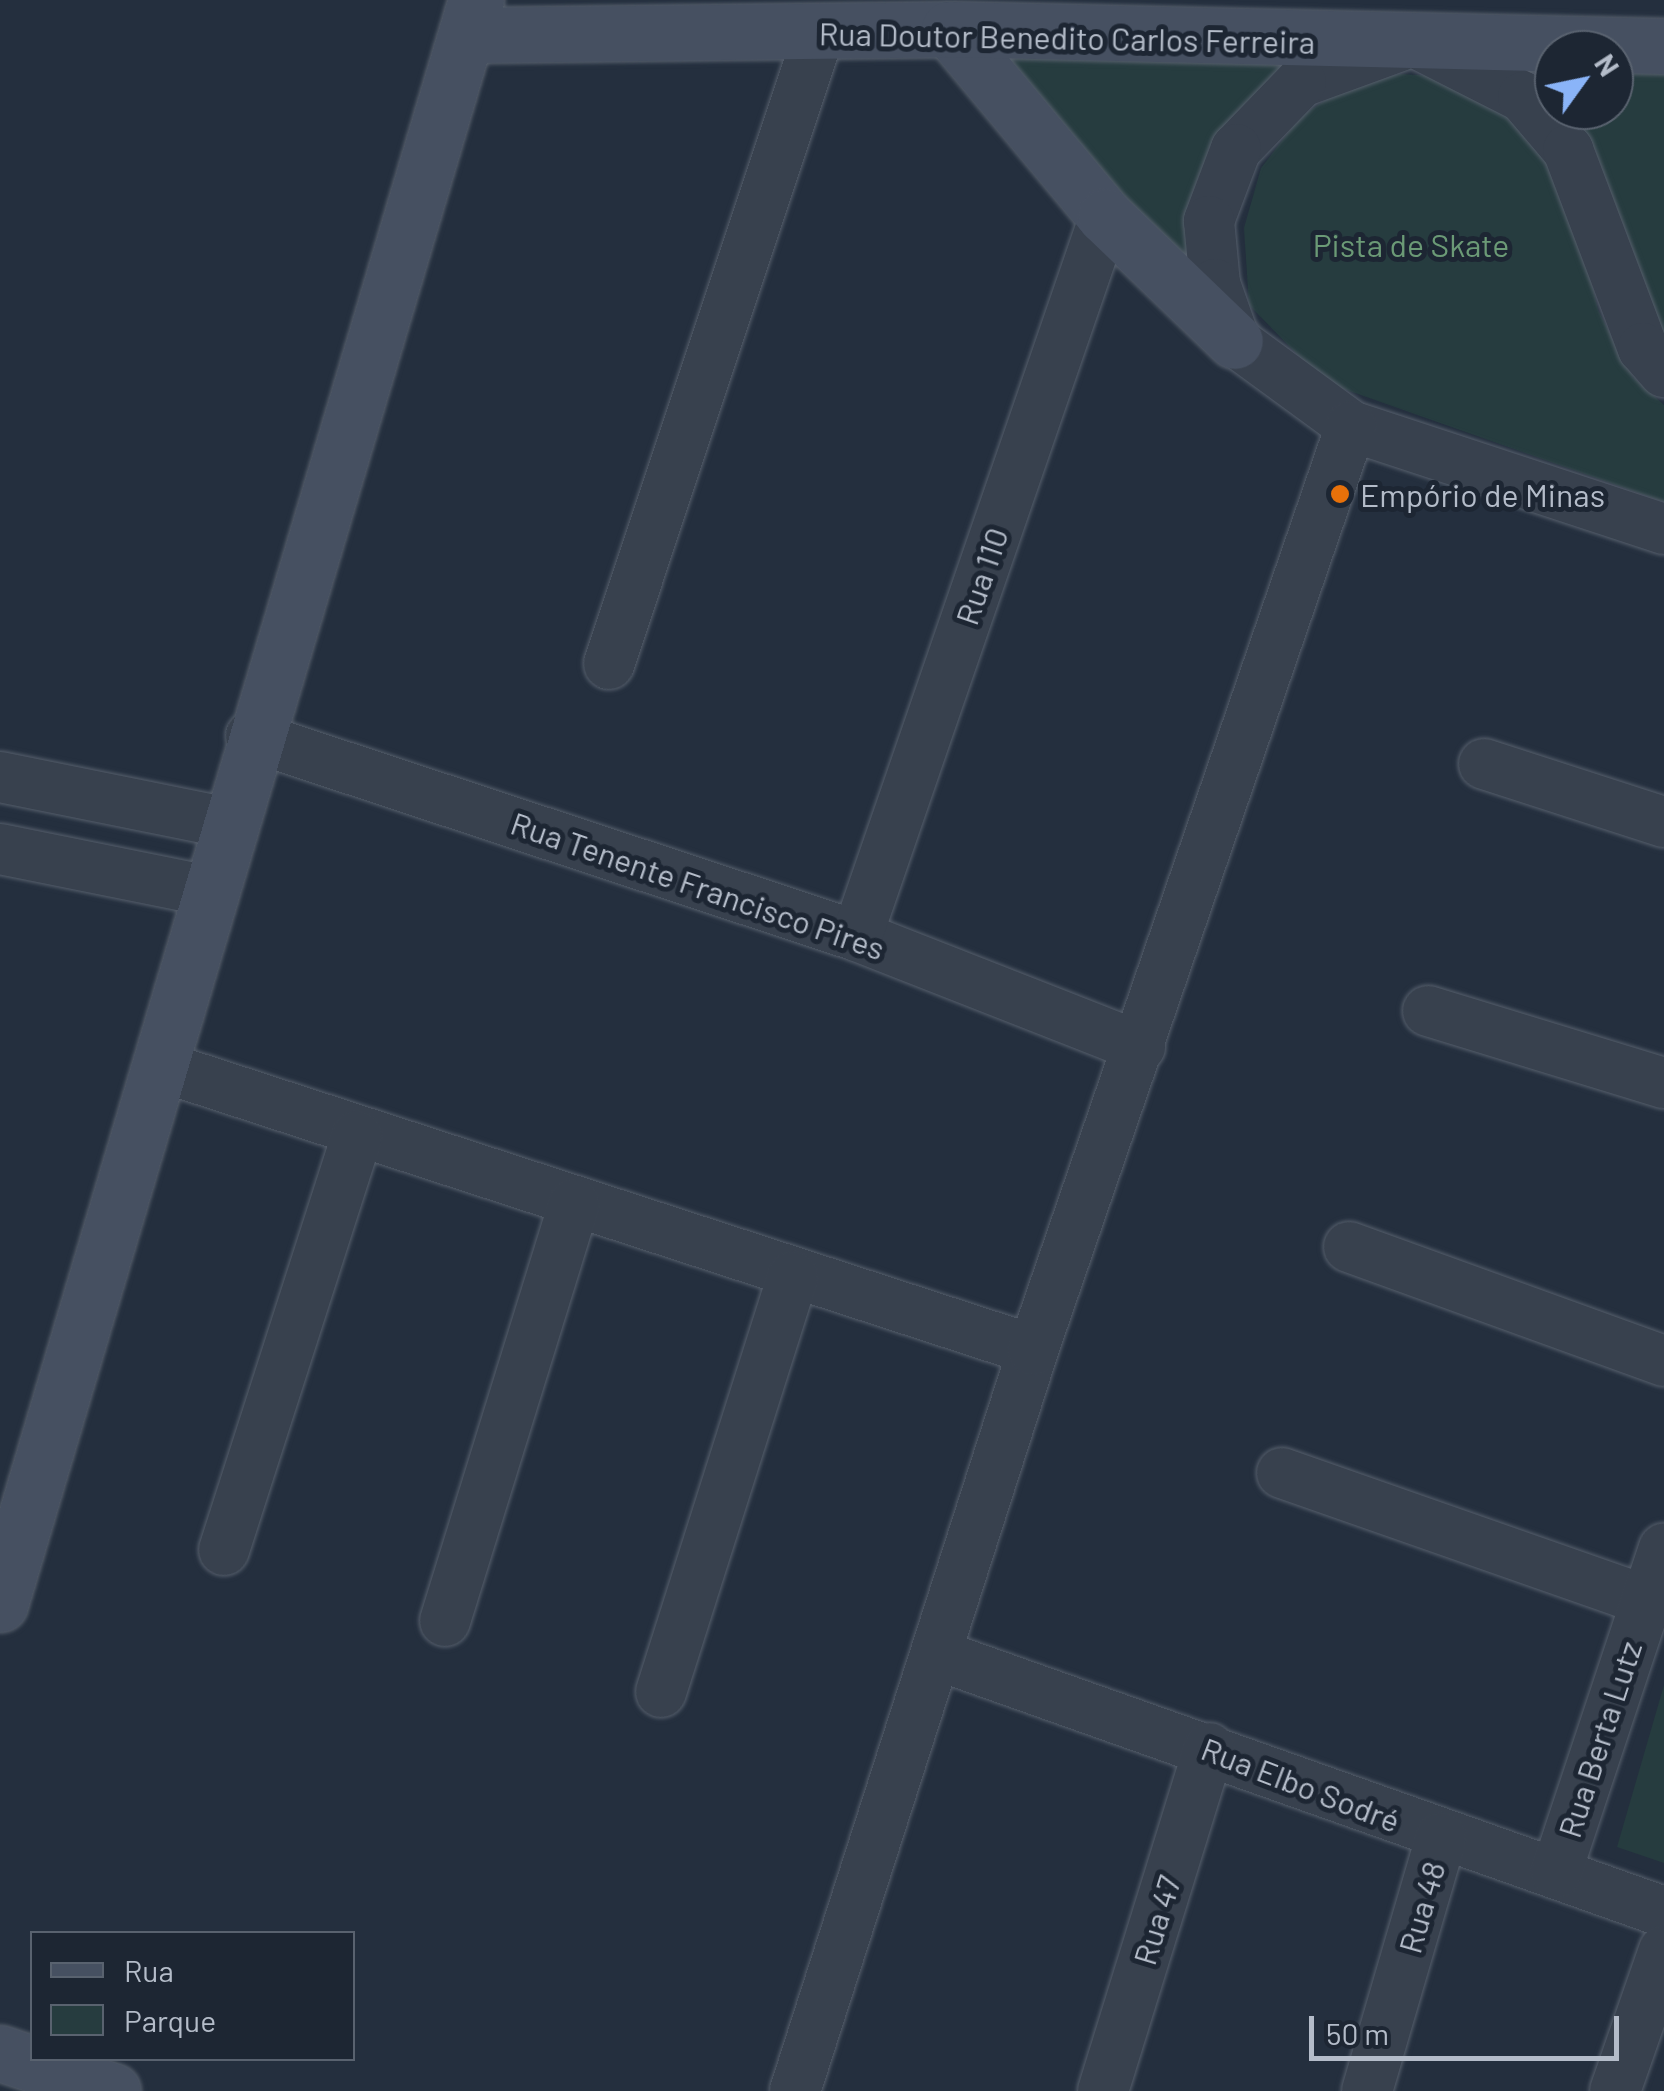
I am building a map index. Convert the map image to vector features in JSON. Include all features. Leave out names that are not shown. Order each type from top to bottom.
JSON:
[{"type":"street","name":"Rua Doutor Benedito Carlos Ferreira","points":[[474,12],[820,31],[950,30],[1412,45],[1664,46]]},
{"type":"street","points":[[0,1604],[160,1066],[251,736],[474,12]]},
{"type":"street","points":[[950,30],[1105,216],[1235,341],[1351,426],[1664,529]]},
{"type":"street","points":[[609,664],[820,31]]},
{"type":"street","points":[[1235,341],[1215,284],[1209,221],[1236,148],[1301,82],[1412,45],[1523,98],[1568,150],[1643,348],[1664,372]]},
{"type":"street","name":"Rua 110","points":[[857,936],[1105,216]]},
{"type":"street","points":[[795,2091],[1033,1350],[1351,426]]},
{"type":"street","name":"Rua Tenente Francisco Pires","points":[[251,736],[857,936],[1140,1047]]},
{"type":"street","points":[[1484,764],[1664,822]]},
{"type":"street","points":[[0,777],[228,823]]},
{"type":"street","points":[[0,849],[209,891]]},
{"type":"street","points":[[1428,1011],[1664,1083]]},
{"type":"street","points":[[160,1066],[357,1136],[1033,1350]]},
{"type":"street","points":[[224,1550],[357,1136]]},
{"type":"street","points":[[445,1621],[574,1203]]},
{"type":"street","points":[[1348,1248],[1664,1361]]},
{"type":"street","points":[[661,1692],[794,1276]]},
{"type":"street","points":[[1282,1473],[1645,1600]]},
{"type":"street","name":"Rua Berta Lutz","points":[[1556,1874],[1664,1548]]},
{"type":"street","name":"Rua Elbo Sodré","points":[[938,1655],[1209,1748],[1441,1838],[1664,1912]]},
{"type":"street","name":"Rua 47","points":[[1103,2091],[1209,1748]]},
{"type":"street","name":"Rua 48","points":[[1367,2091],[1441,1838]]},
{"type":"street","points":[[1615,2091],[1664,1950]]},
{"type":"street","points":[[0,2053],[113,2091]]},
{"type":"green space","points":[[992,54],[1318,57],[1195,267],[1183,270]]},
{"type":"green space","points":[[1634,65],[1664,65],[1664,339],[1566,130],[1634,130]]},
{"type":"green space","name":"Pista de Skate","points":[[1400,74],[1452,77],[1500,105],[1543,153],[1580,229],[1598,310],[1633,377],[1664,405],[1664,502],[1324,382],[1249,305],[1244,228],[1261,168],[1301,116],[1349,85]]},
{"type":"green space","points":[[1664,1685],[1664,1863],[1617,1847]]},
{"type":"place","name":"Empório de Minas","points":[[1340,494]]}]
